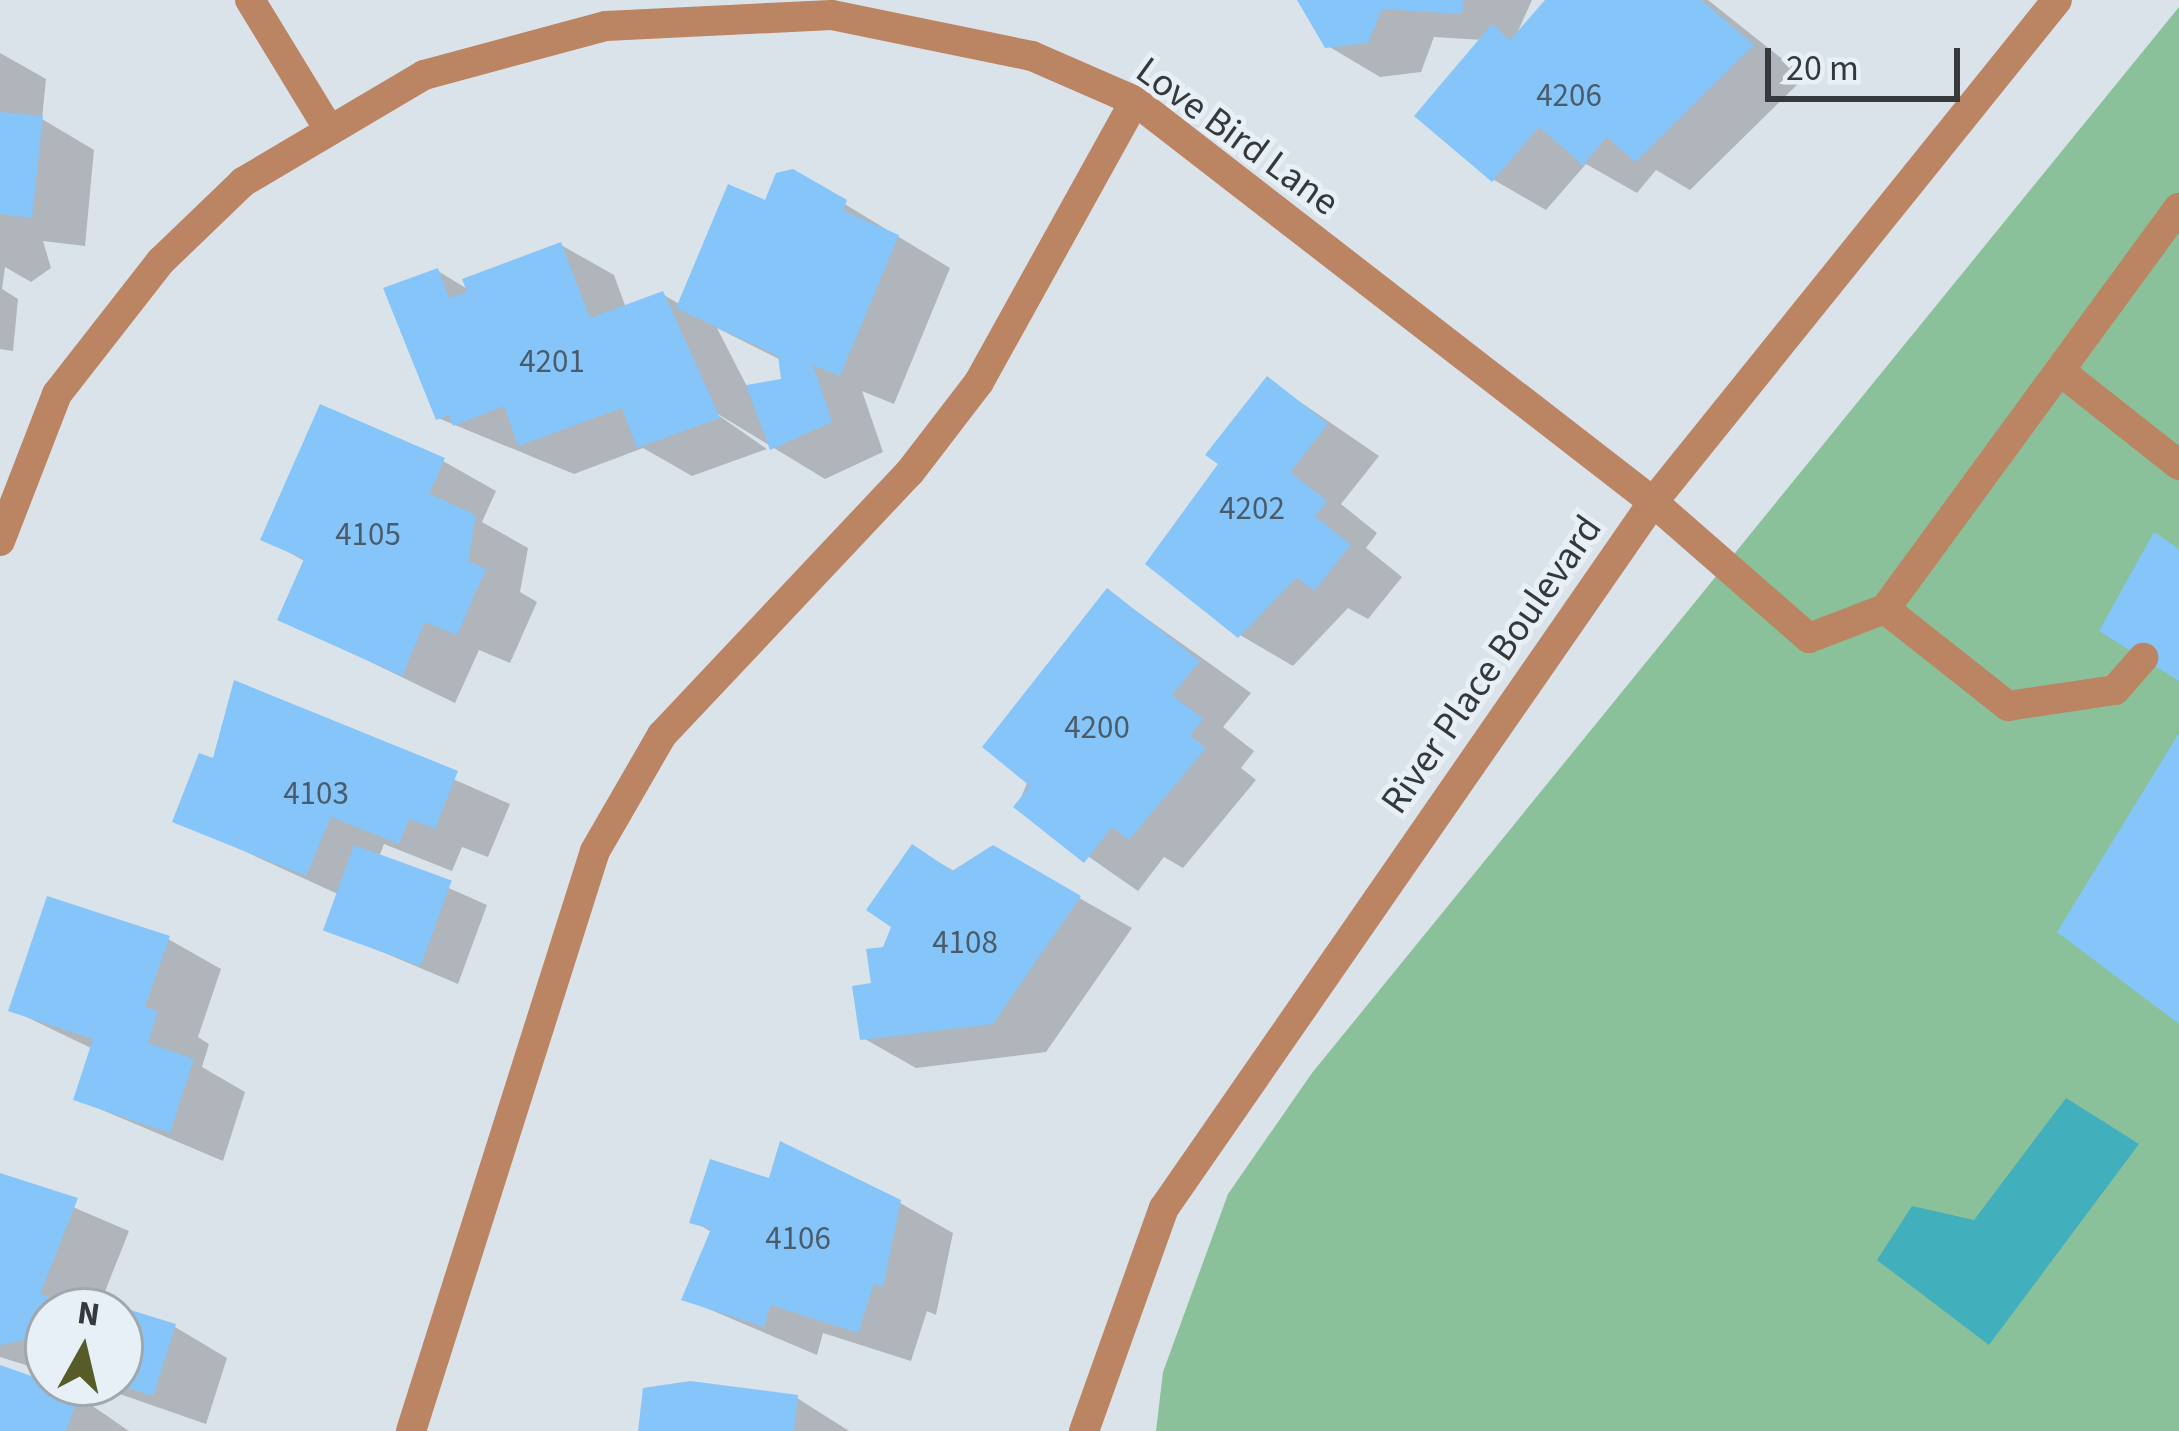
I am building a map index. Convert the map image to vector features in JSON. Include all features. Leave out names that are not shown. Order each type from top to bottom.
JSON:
[{"type":"street","points":[[250,0],[327,126]]},
{"type":"street","name":"River Place Boulevard","points":[[1084,1431],[1164,1208],[1653,502],[2057,0]]},
{"type":"street","name":"Love Bird Lane","points":[[0,541],[57,394],[148,278],[243,182],[327,126],[424,74],[523,40],[706,14],[832,15],[1032,56],[1135,101],[1653,502],[1809,638],[1885,609]]},
{"type":"street","points":[[411,1431],[595,850],[662,735],[910,472],[979,382],[1135,101]]},
{"type":"street","points":[[2143,658],[2115,690],[2008,706],[1885,609],[2179,208]]},
{"type":"street","points":[[2060,371],[2179,465]]},
{"type":"green space","points":[[2179,7],[2179,1431],[1156,1431],[1163,1372],[1228,1194],[1312,1073]]},
{"type":"water","points":[[2066,1098],[2139,1144],[1989,1345],[1877,1260],[1912,1206],[1974,1220]]},
{"type":"building","points":[[1297,0],[1464,0],[1462,14],[1382,9],[1368,43],[1325,48]]},
{"type":"building","points":[[1545,0],[1701,0],[1754,45],[1635,162],[1607,137],[1583,165],[1539,127],[1492,182],[1414,116],[1492,24],[1510,40]]},
{"type":"building","points":[[0,112],[43,116],[32,218],[0,214]]},
{"type":"building","points":[[793,169],[847,200],[843,211],[899,235],[840,376],[813,365],[832,422],[770,450],[746,385],[781,379],[778,356],[676,308],[728,184],[765,200],[776,173]]},
{"type":"building","points":[[561,242],[590,318],[663,291],[720,418],[637,448],[622,408],[518,446],[504,406],[453,426],[449,415],[436,420],[383,288],[438,268],[449,298],[467,292],[462,279]]},
{"type":"building","points":[[1267,376],[1328,424],[1290,472],[1327,501],[1315,516],[1351,545],[1314,591],[1297,577],[1238,638],[1145,564],[1218,464],[1205,455]]},
{"type":"building","points":[[320,404],[445,458],[429,494],[476,515],[468,561],[486,569],[457,635],[425,622],[402,676],[277,620],[304,559],[260,540]]},
{"type":"building","points":[[2154,532],[2179,549],[2179,681],[2099,631]]},
{"type":"building","points":[[1107,588],[1200,661],[1172,695],[1203,719],[1190,736],[1206,748],[1129,840],[1112,827],[1084,863],[1013,807],[1030,786],[982,747]]},
{"type":"building","points":[[234,680],[458,771],[435,829],[409,819],[399,844],[331,817],[306,876],[172,822],[199,753],[213,758]]},
{"type":"building","points":[[2179,733],[2179,1024],[2057,932]]},
{"type":"building","points":[[912,844],[952,871],[993,845],[1081,896],[993,1024],[860,1040],[852,986],[871,983],[866,949],[883,947],[891,927],[866,910]]},
{"type":"building","points":[[354,845],[452,881],[421,966],[323,931]]},
{"type":"building","points":[[47,896],[170,936],[145,1007],[158,1011],[148,1043],[194,1059],[170,1133],[73,1100],[93,1039],[8,1011]]},
{"type":"building","points":[[780,1141],[901,1200],[883,1287],[874,1284],[858,1333],[771,1305],[764,1327],[681,1300],[711,1229],[689,1223],[710,1159],[769,1178]]},
{"type":"building","points":[[0,1173],[78,1198],[43,1287],[24,1287],[24,1340],[0,1345]]},
{"type":"building","points":[[144,1314],[176,1324],[153,1396],[144,1393]]},
{"type":"building","points":[[0,1365],[24,1373],[24,1407],[75,1407],[66,1431],[0,1431]]},
{"type":"building","points":[[690,1381],[798,1395],[794,1431],[638,1431],[643,1388]]}]
